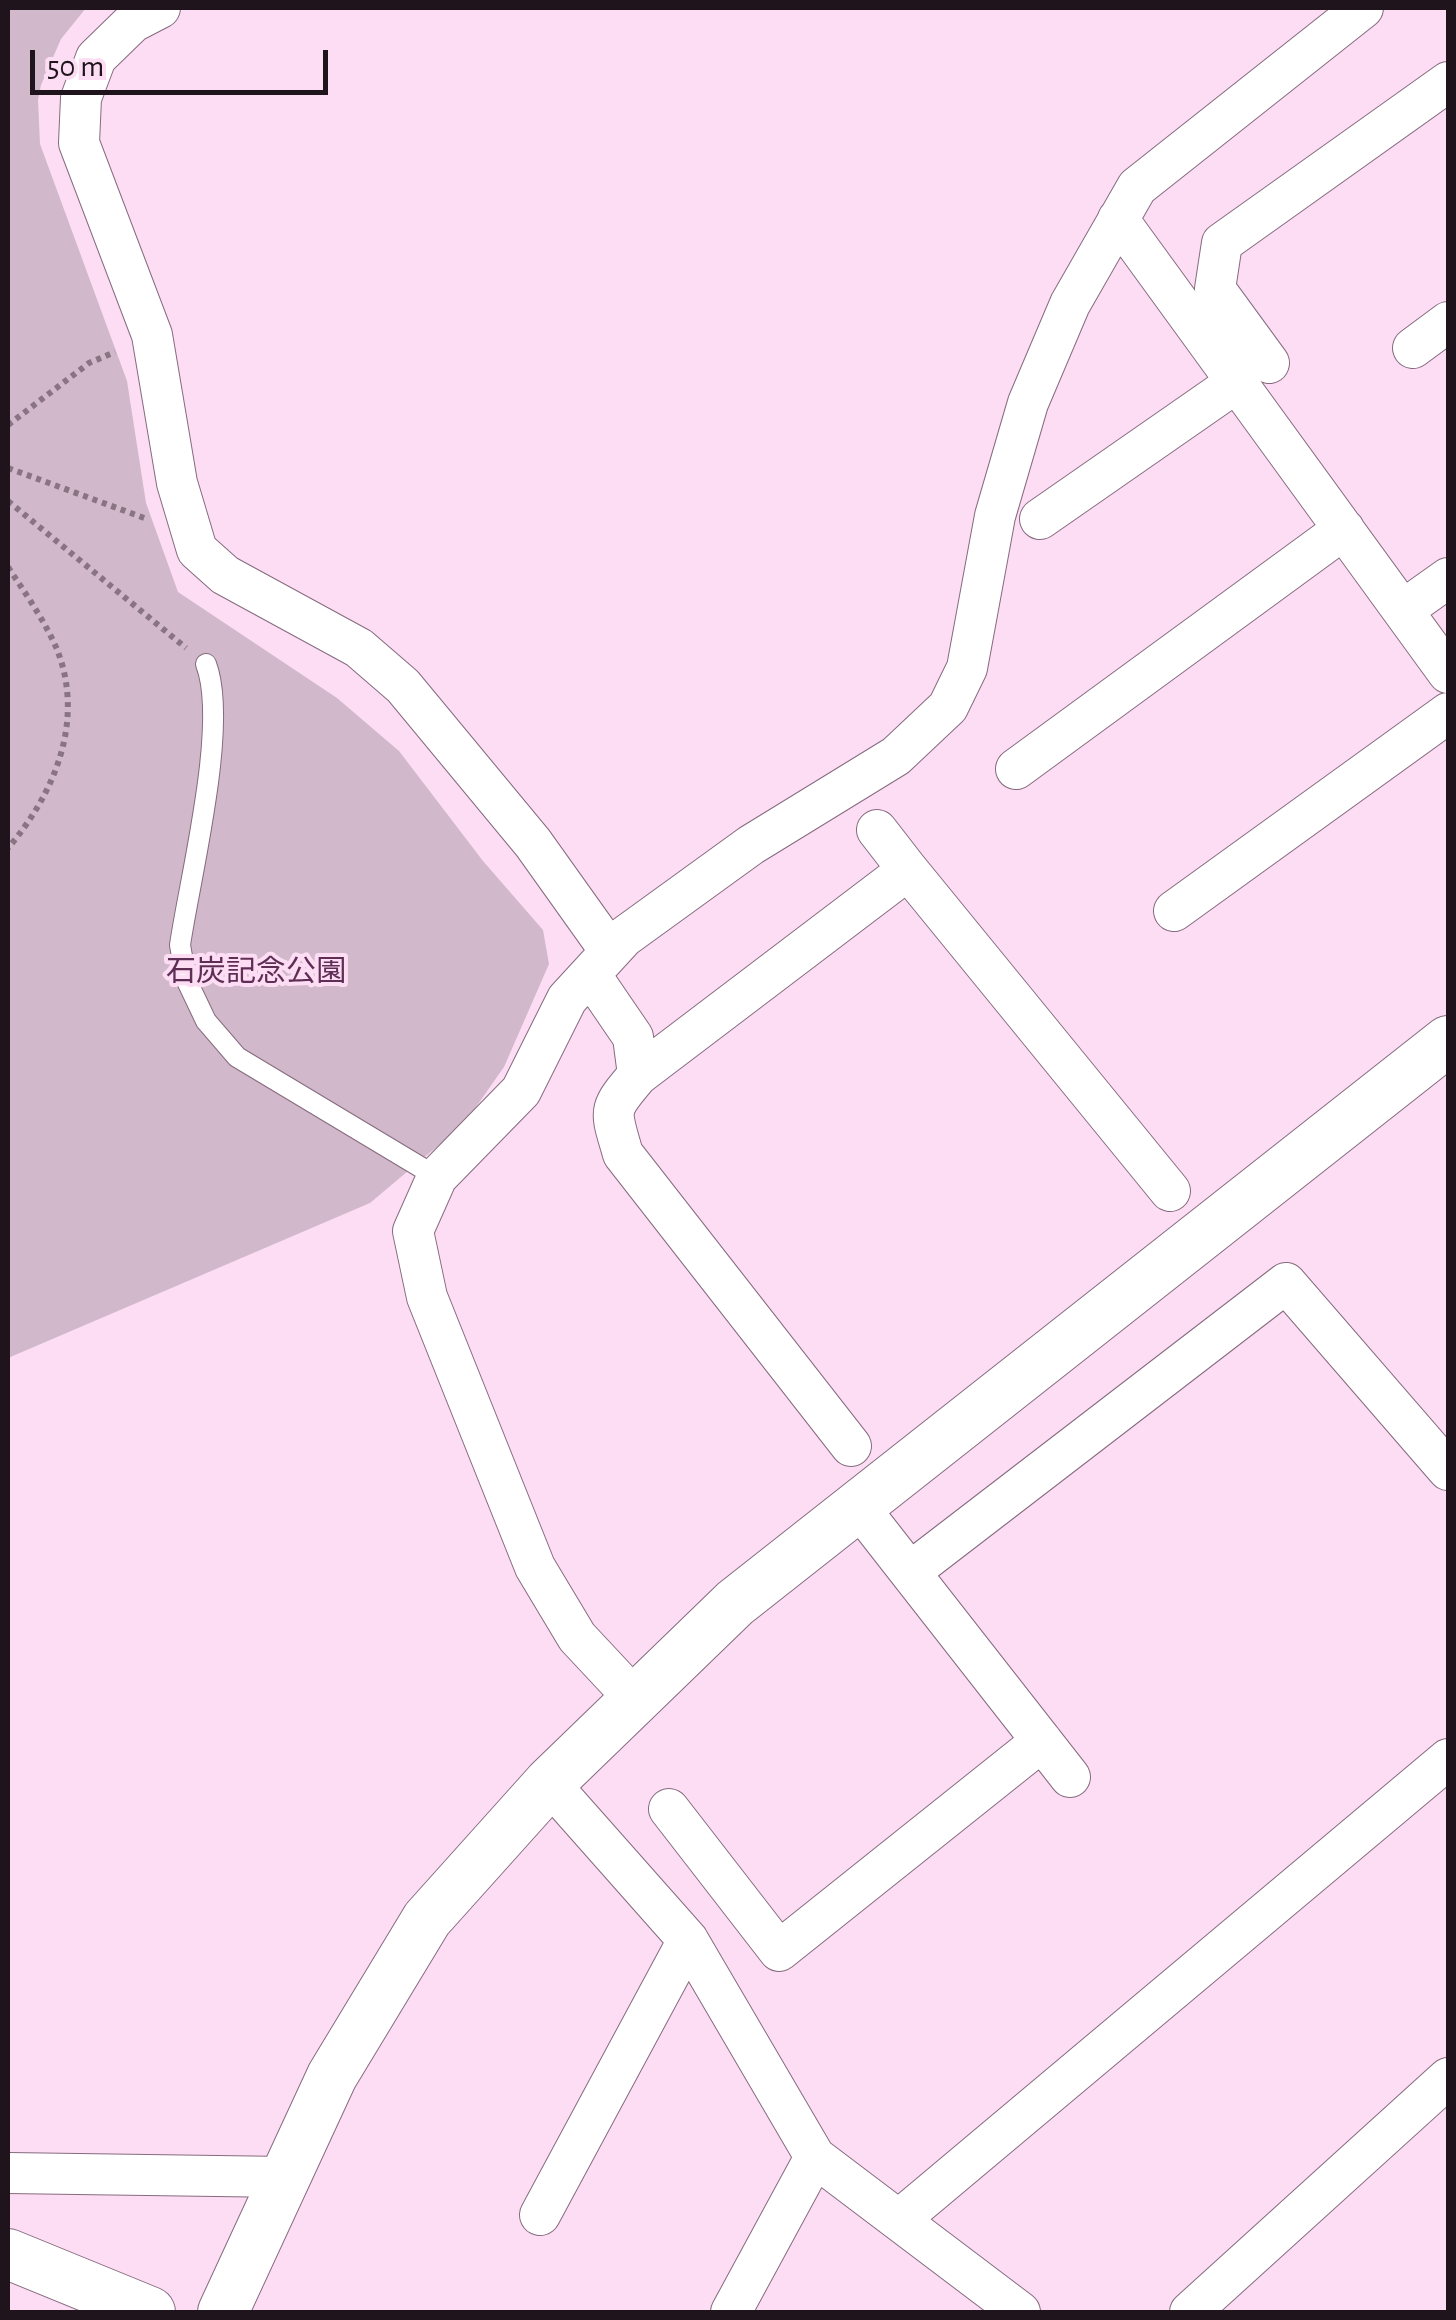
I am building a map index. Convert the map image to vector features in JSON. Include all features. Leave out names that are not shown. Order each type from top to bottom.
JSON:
[{"type":"street","points":[[160,8],[134,22],[96,58],[81,98],[79,143],[152,335],[176,483],[197,550],[225,575],[358,648],[403,686],[533,843],[600,963],[633,1038],[638,1075]]},
{"type":"street","points":[[635,1700],[577,1637],[535,1567],[427,1297],[413,1231],[438,1177],[520,1091],[568,999],[624,937],[752,845],[896,756],[948,707],[967,668],[995,516],[1028,403],[1070,304],[1137,187],[1363,8]]},
{"type":"street","points":[[1448,82],[1222,244],[1215,288],[1253,372],[1344,529],[1448,673]]},
{"type":"street","points":[[1118,220],[1253,372]]},
{"type":"street","points":[[1412,348],[1448,322]]},
{"type":"street","points":[[1040,519],[1253,372]]},
{"type":"street","points":[[1016,769],[1344,529]]},
{"type":"street","points":[[1403,610],[1448,578]]},
{"type":"street","points":[[1174,910],[1448,713]]},
{"type":"street","points":[[876,830],[1170,1191]]},
{"type":"street","points":[[851,1446],[624,1154],[614,1122],[614,1102],[638,1075],[908,870]]},
{"type":"street","points":[[223,2312],[332,2076],[427,1920],[549,1782],[735,1603],[1448,1041]]},
{"type":"street","points":[[910,1572],[1286,1282],[1448,1470]]},
{"type":"street","points":[[858,1506],[1070,1777]]},
{"type":"street","points":[[669,1809],[778,1951],[1042,1741]]},
{"type":"street","points":[[900,2220],[1448,1759]]},
{"type":"street","points":[[549,1782],[688,1940],[815,2157],[1020,2312]]},
{"type":"street","points":[[540,2215],[688,1940]]},
{"type":"street","points":[[1190,2312],[1448,2078]]},
{"type":"street","points":[[731,2312],[815,2157]]},
{"type":"street","points":[[8,2173],[286,2176]]},
{"type":"street","points":[[8,2254],[150,2312]]},
{"type":"lane","points":[[206,664],[211,677],[213,732],[180,945],[186,979],[206,1021],[237,1057],[438,1177]]},
{"type":"path","points":[[8,425],[89,363],[152,335]]},
{"type":"path","points":[[8,468],[190,534]]},
{"type":"path","points":[[8,501],[206,664]]},
{"type":"path","points":[[8,567],[40,614],[58,651],[66,681],[67,734],[56,775],[36,814],[8,848]]},
{"type":"green space","name":"石炭記念公園","points":[[8,8],[86,8],[61,39],[41,85],[40,144],[127,381],[146,503],[178,592],[337,698],[399,751],[483,861],[543,930],[549,964],[504,1067],[464,1124],[370,1203],[8,1358]]}]
